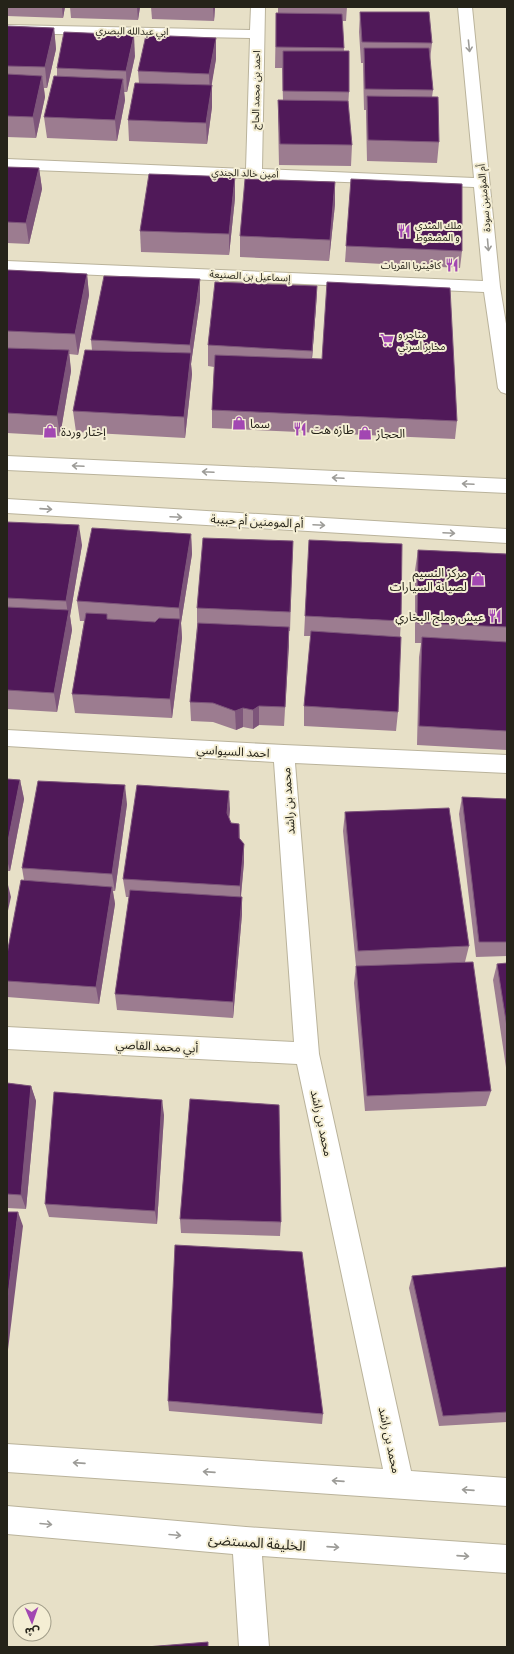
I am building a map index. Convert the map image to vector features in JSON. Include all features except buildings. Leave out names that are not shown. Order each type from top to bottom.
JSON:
[{"type":"street","name":"احمد بن محمد الحاج","points":[[254,174],[258,7]]},
{"type":"street","name":"أم المؤمنين سودة","points":[[465,7],[492,288],[507,388]]},
{"type":"street","name":"ابي عبدالله البصري","points":[[7,29],[257,34]]},
{"type":"street","name":"أمين خالد الجندي","points":[[7,164],[483,183]]},
{"type":"street","name":"إسماعيل بن الصنيعة","points":[[7,266],[492,288]]},
{"type":"street","points":[[7,463],[507,486]]},
{"type":"street","name":"أم المومنين أم حبيبة","points":[[7,506],[507,536]]},
{"type":"street","name":"احمد السيواسي","points":[[7,738],[284,754],[507,764]]},
{"type":"street","name":"محمد بن راشد","points":[[284,754],[307,1054],[400,1485]]},
{"type":"street","name":"أبي محمد القاصي","points":[[7,1038],[307,1054]]},
{"type":"street","points":[[7,1458],[507,1492]]},
{"type":"street","name":"الخليفة المستضئ","points":[[7,1520],[246,1542],[507,1560]]},
{"type":"street","points":[[246,1542],[254,1647]]},
{"type":"place","name":"ملك المندي و المضغوط","points":[[404,231]]},
{"type":"place","name":"كافيتريا القريات","points":[[452,265]]},
{"type":"place","name":"متاجر و مخابز أسرتي","points":[[387,340]]},
{"type":"place","name":"سما","points":[[239,423]]},
{"type":"place","name":"طازه هت","points":[[300,429]]},
{"type":"place","name":"إختار وردة","points":[[50,431]]},
{"type":"place","name":"الحجاز","points":[[365,433]]},
{"type":"place","name":"مركز النسيم لصيانة السيارات","points":[[478,579]]},
{"type":"place","name":"عيش وملح البخاري","points":[[495,616]]}]
